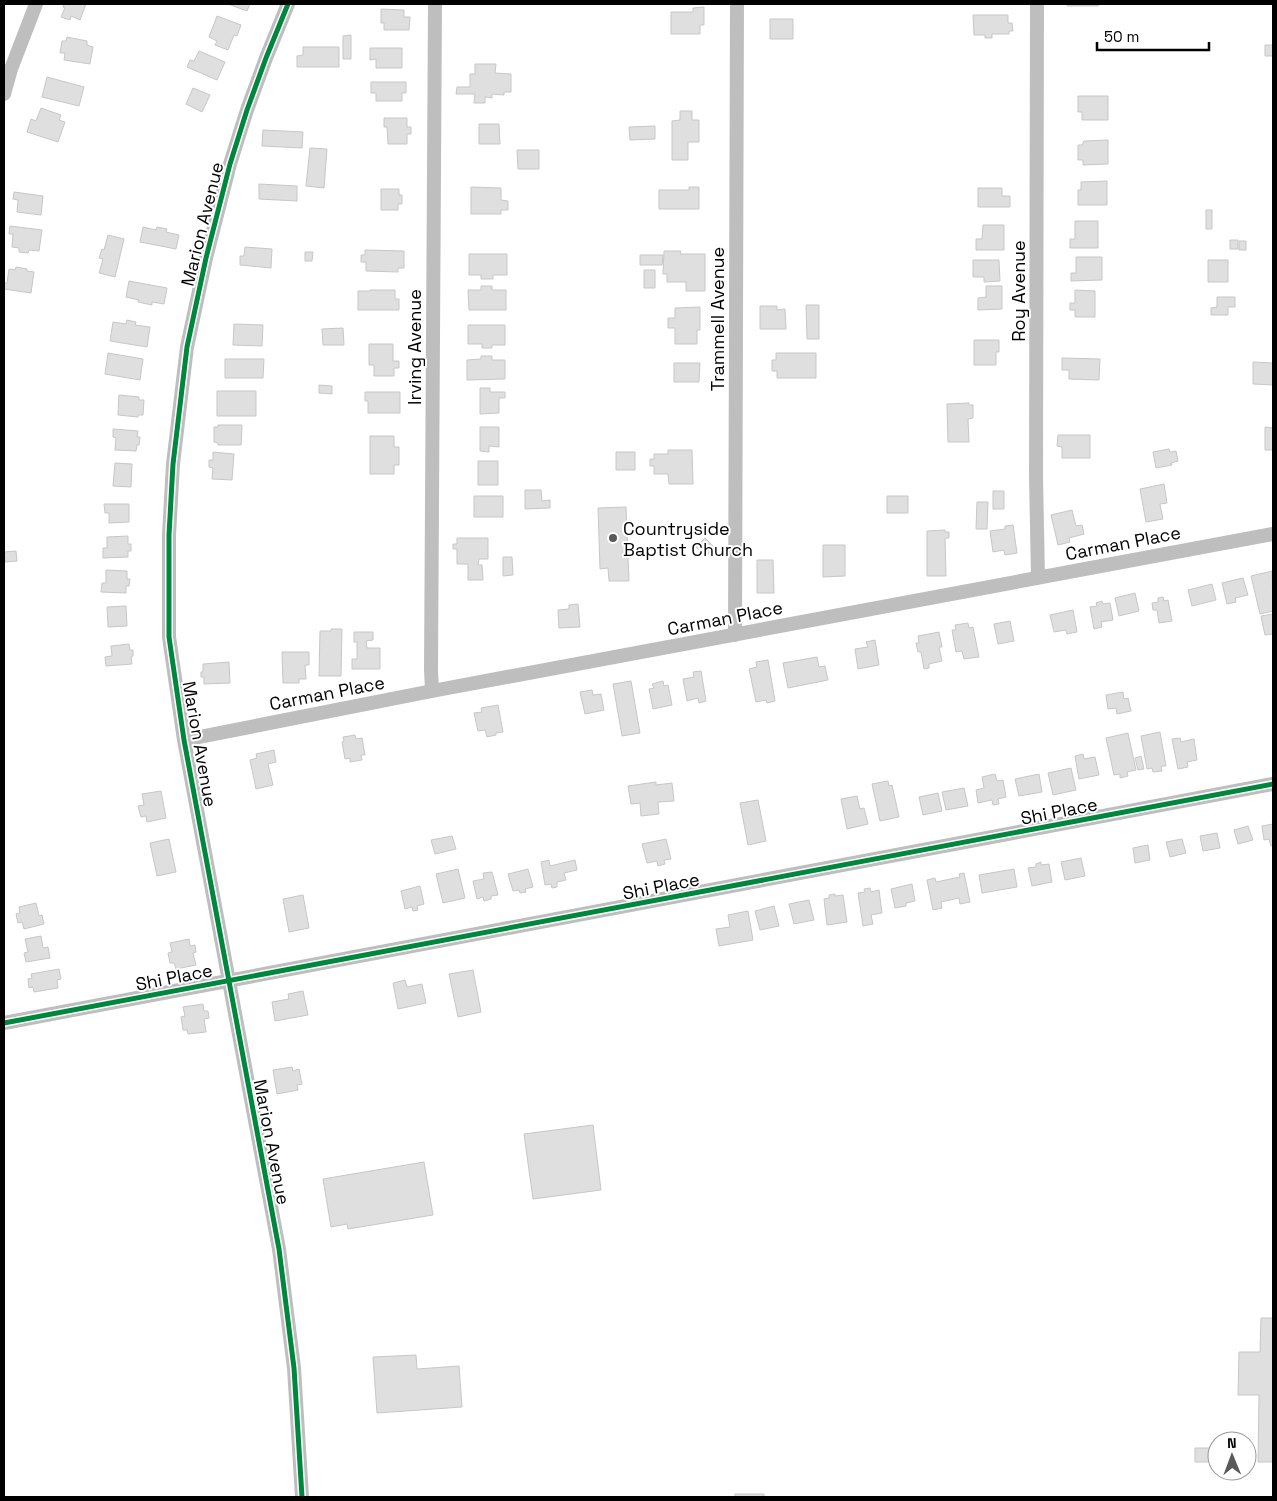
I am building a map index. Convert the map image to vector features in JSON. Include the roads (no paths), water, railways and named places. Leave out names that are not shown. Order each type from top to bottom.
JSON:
[{"type":"street","points":[[4,94],[11,68],[36,4]]},
{"type":"street","name":"Marion Avenue","points":[[288,4],[247,110],[230,164],[206,258],[187,347],[173,464],[169,535],[169,638],[184,740],[279,1249],[294,1368],[302,1497]]},
{"type":"street","name":"Irving Avenue","points":[[432,691],[435,4]]},
{"type":"street","name":"Trammell Avenue","points":[[736,635],[737,4]]},
{"type":"street","name":"Roy Avenue","points":[[1038,4],[1036,476],[1038,578]]},
{"type":"street","name":"Carman Place","points":[[184,740],[432,691],[1273,534]]},
{"type":"street","name":"Shi Place","points":[[4,1023],[1273,784]]},
{"type":"place","name":"Countryside Baptist Church","points":[[613,538]]}]
